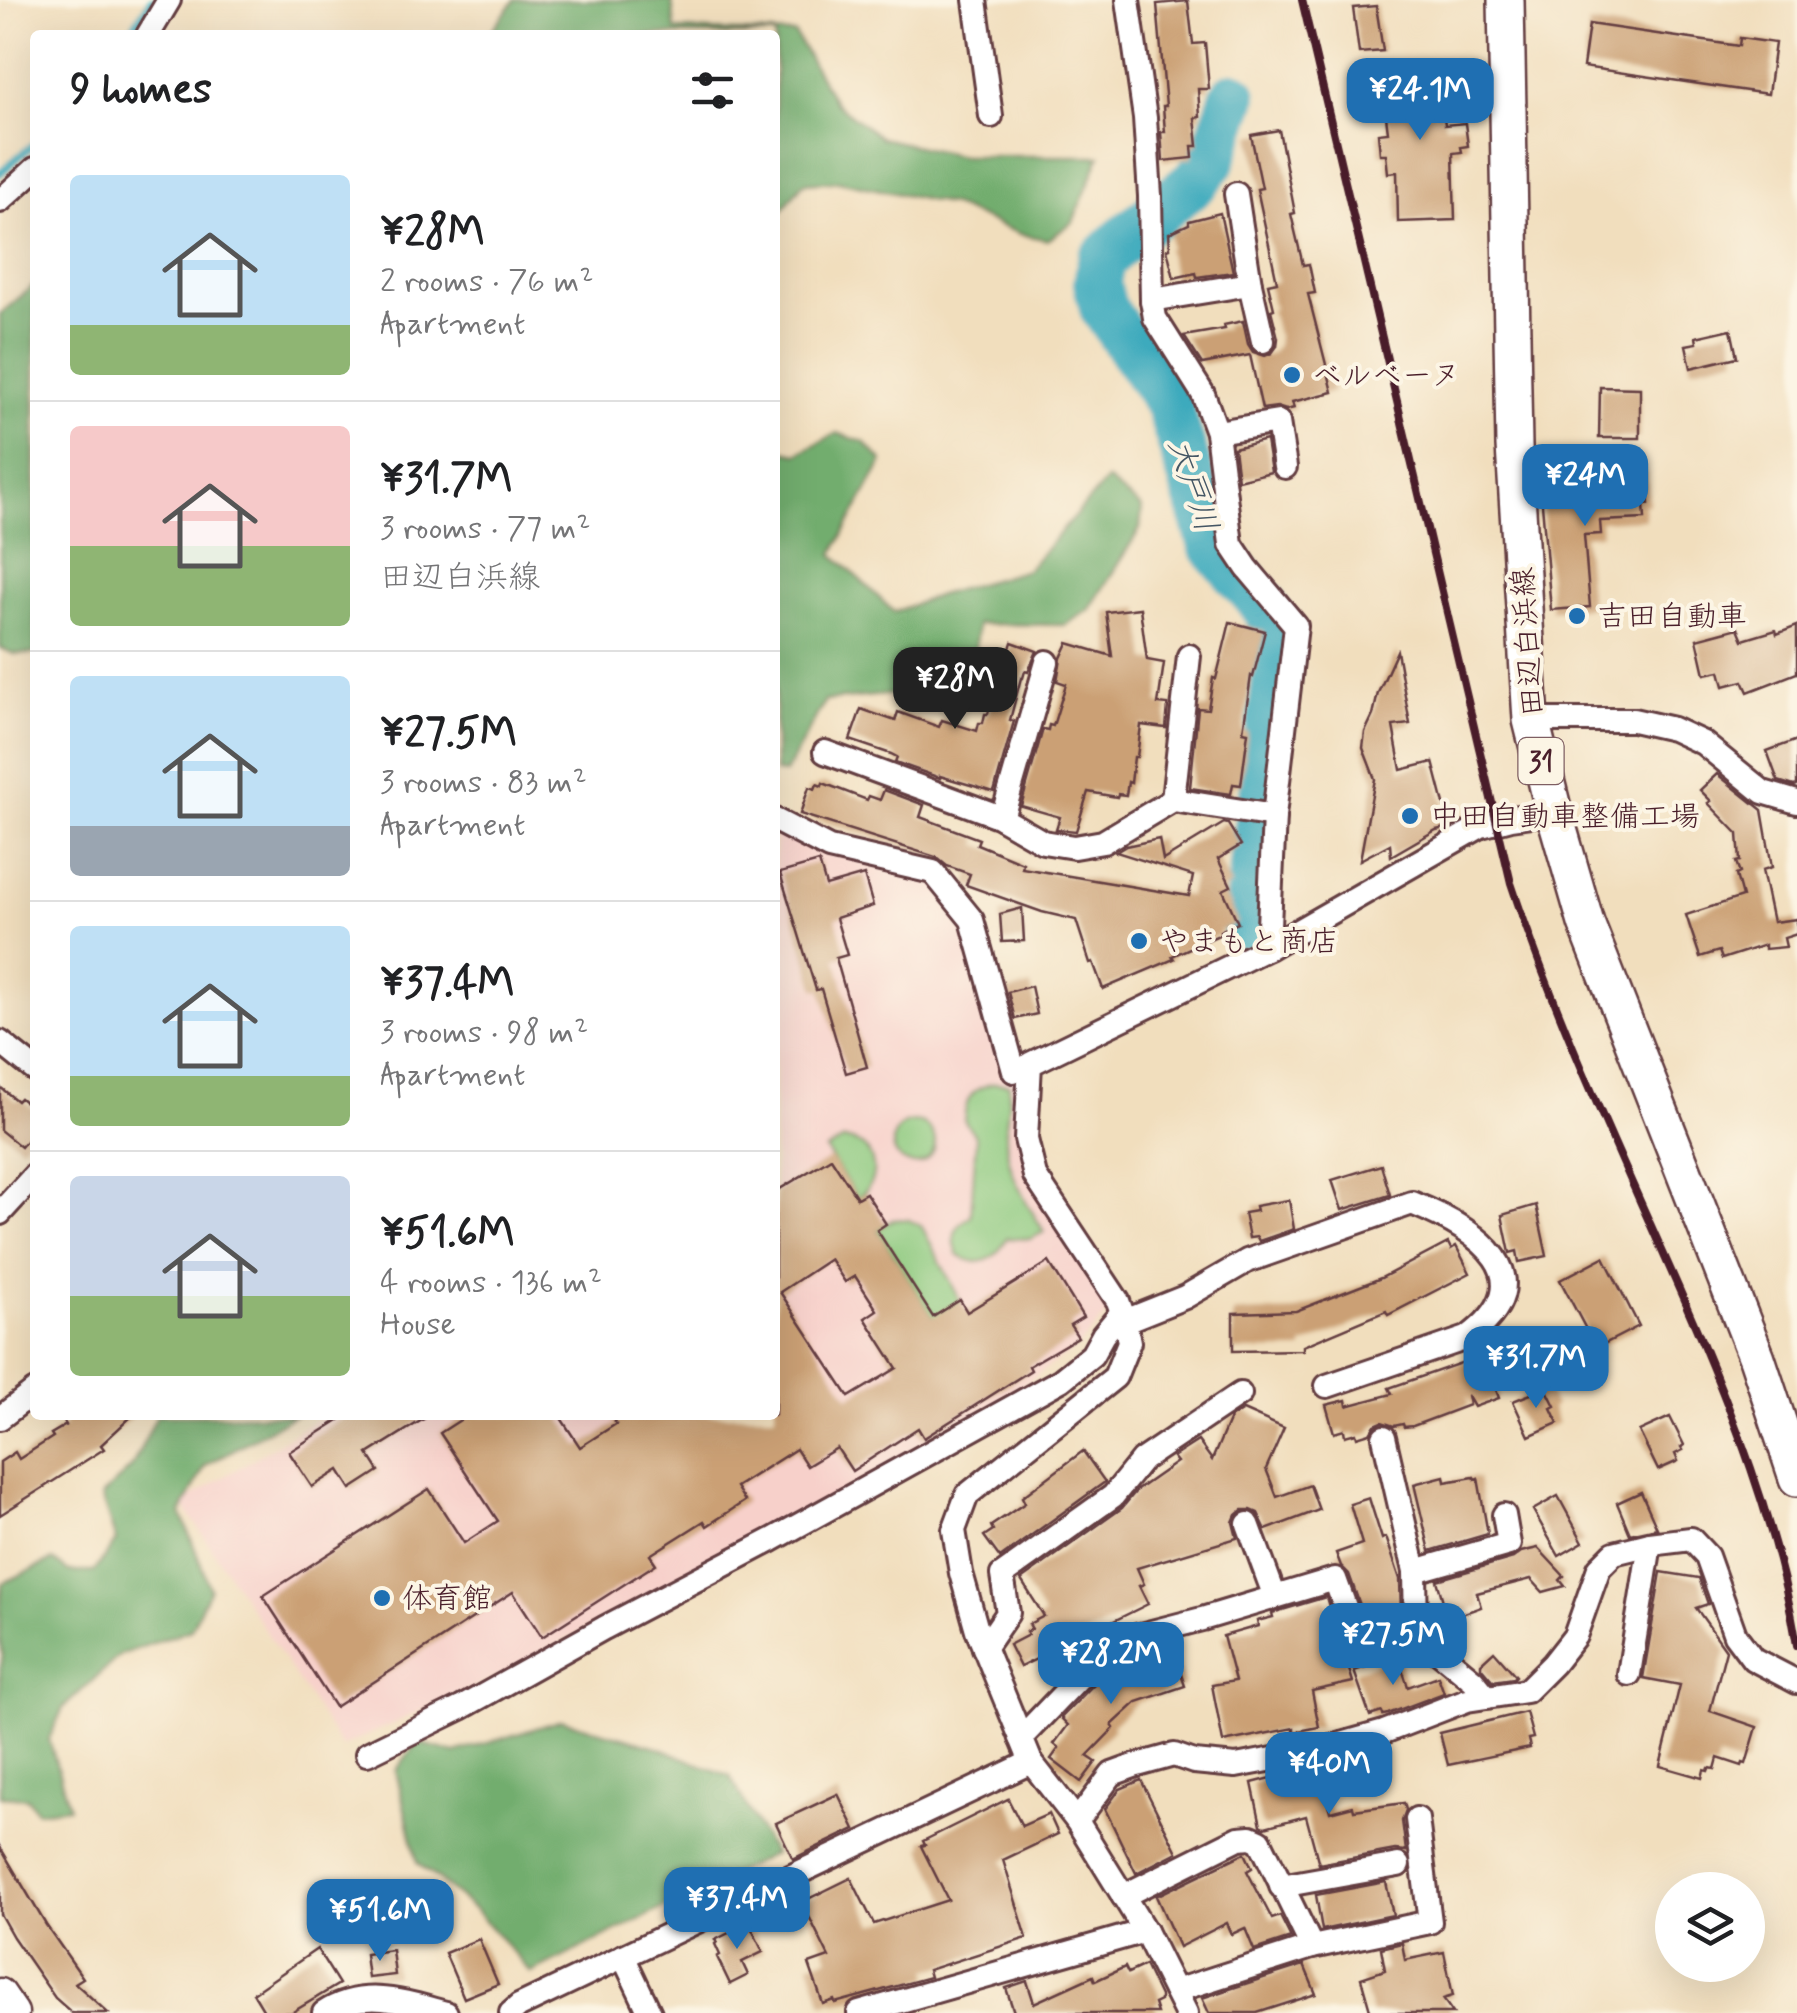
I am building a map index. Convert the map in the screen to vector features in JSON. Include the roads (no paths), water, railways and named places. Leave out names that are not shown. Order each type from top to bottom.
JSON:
[{"type":"main road","name":"田辺白浜線","points":[[1506,0],[1514,446],[1531,720],[1586,923],[1757,1358],[1797,1478]]},
{"type":"street","points":[[151,30],[170,0]]},
{"type":"street","points":[[974,0],[991,116]]},
{"type":"street","points":[[1128,0],[1145,118],[1155,318],[1203,394],[1216,432],[1230,544],[1296,626],[1265,815],[1268,948]]},
{"type":"street","points":[[0,201],[30,174]]},
{"type":"street","points":[[1236,194],[1263,341]]},
{"type":"street","points":[[1152,300],[1250,284]]},
{"type":"street","points":[[1216,432],[1278,422],[1286,467]]},
{"type":"street","points":[[1173,800],[1189,656]]},
{"type":"street","points":[[1002,818],[1047,662]]},
{"type":"street","points":[[1531,720],[1633,720],[1673,729],[1704,743],[1764,792],[1797,802]]},
{"type":"street","points":[[825,752],[1002,818],[1043,842],[1074,847],[1102,842],[1173,800],[1265,815]]},
{"type":"street","points":[[1186,2013],[1145,1930],[1077,1821],[1031,1762],[976,1630],[961,1573],[954,1530],[967,1495],[1115,1377],[1128,1342],[1118,1301],[1035,1176],[1026,1139],[1030,1064],[1268,948],[1480,826],[1554,812]]},
{"type":"street","points":[[780,823],[829,848],[933,872],[972,920],[1014,1070]]},
{"type":"street","points":[[0,1042],[30,1057]]},
{"type":"street","points":[[0,1214],[30,1181]]},
{"type":"street","points":[[366,1754],[461,1708],[1061,1380],[1092,1355],[1103,1335],[1124,1316],[1185,1296],[1247,1262],[1412,1202],[1440,1214],[1492,1255],[1502,1270],[1506,1288],[1486,1324],[1466,1338],[1326,1386]]},
{"type":"street","points":[[984,1648],[1008,1613],[1002,1575],[1113,1496],[1142,1460],[1240,1394]]},
{"type":"street","points":[[0,1418],[30,1396]]},
{"type":"street","points":[[1384,1437],[1415,1570],[1416,1633],[1473,1680],[1487,1697]]},
{"type":"street","points":[[1415,1570],[1509,1544],[1504,1516]]},
{"type":"street","points":[[1248,1524],[1275,1597]]},
{"type":"street","points":[[1077,1821],[1112,1774],[1174,1754],[1194,1762],[1236,1766],[1316,1751],[1384,1732],[1467,1700],[1526,1691],[1576,1636],[1599,1568],[1614,1553],[1650,1544],[1691,1539],[1707,1556],[1735,1635],[1754,1659],[1797,1682]]},
{"type":"street","points":[[1630,1674],[1650,1544]]},
{"type":"street","points":[[1022,1738],[1093,1662],[1136,1636],[1335,1578],[1359,1646],[1416,1633]]},
{"type":"street","points":[[512,2013],[519,2006],[1031,1762]]},
{"type":"street","points":[[1175,1991],[1312,1947],[1430,1922],[1416,1818]]},
{"type":"street","points":[[1123,1896],[1239,1838],[1251,1836],[1260,1841],[1312,1947]]},
{"type":"street","points":[[1281,1886],[1398,1865]]},
{"type":"street","points":[[858,2013],[1145,1930]]},
{"type":"street","points":[[623,1956],[650,2013]]},
{"type":"street","points":[[0,1994],[13,2013]]},
{"type":"street","points":[[324,2013],[341,2002],[386,1998],[446,2013]]},
{"type":"waterway","points":[[132,30],[151,0]]},
{"type":"waterway","name":"大戸川","points":[[1234,96],[1212,161],[1196,181],[1101,261],[1097,283],[1103,308],[1169,405],[1212,545],[1262,603],[1281,637],[1246,925]]},
{"type":"waterway","points":[[0,173],[30,147]]},
{"type":"railway","points":[[1302,0],[1511,883],[1570,1041],[1735,1425],[1778,1555],[1797,1645]]},
{"type":"place","name":"ベルベーヌ","points":[[1292,375]]},
{"type":"place","name":"吉田自動車","points":[[1577,616]]},
{"type":"place","name":"中田自動車整備工場","points":[[1410,816]]},
{"type":"place","name":"やまもと商店","points":[[1139,941]]},
{"type":"place","name":"体育館","points":[[382,1598]]}]
